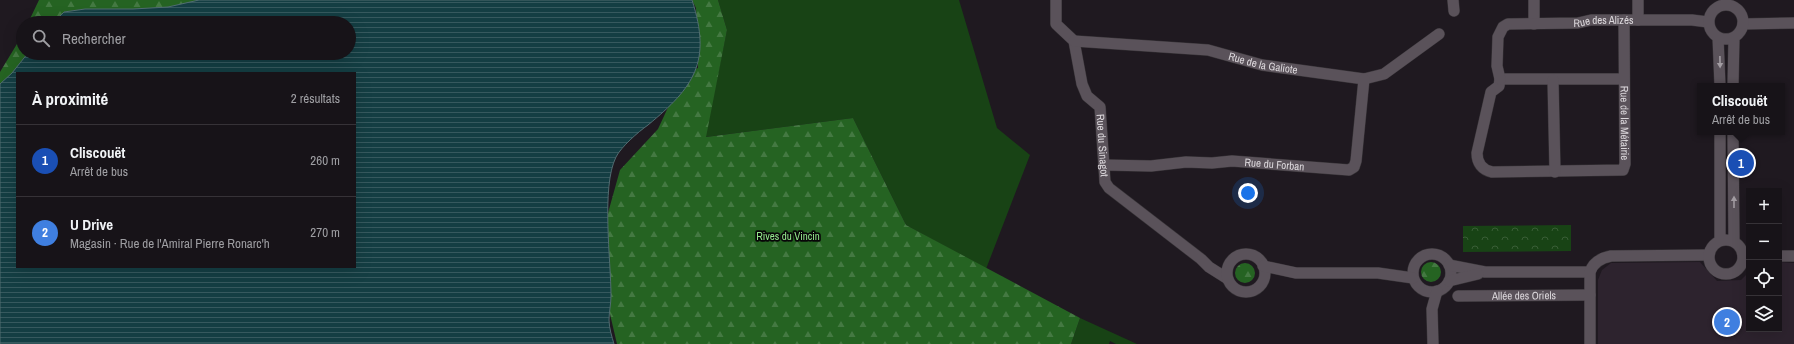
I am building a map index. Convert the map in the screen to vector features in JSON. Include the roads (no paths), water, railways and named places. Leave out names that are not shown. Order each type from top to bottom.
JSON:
[{"type":"street","points":[[1056,0],[1056,24],[1074,41]]},
{"type":"street","points":[[1453,0],[1454,11]]},
{"type":"street","points":[[1534,0],[1534,24]]},
{"type":"street","points":[[1638,0],[1638,20]]},
{"type":"street","points":[[1734,3],[1739,11],[1743,24],[1740,32],[1734,37],[1723,39],[1718,37],[1709,28],[1708,22],[1715,4],[1720,5],[1734,3]]},
{"type":"street","name":"Rue des Alizés","points":[[1500,79],[1497,66],[1498,36],[1500,30],[1508,24],[1624,20],[1692,20],[1708,22]]},
{"type":"street","name":"Rue de la Métairie","points":[[1624,20],[1625,164],[1623,170],[1492,172],[1486,171],[1479,163],[1477,153],[1491,92],[1499,86],[1500,79],[1624,79]]},
{"type":"street","points":[[1743,24],[1794,23]]},
{"type":"street","name":"Rue de la Galiote","points":[[1074,41],[1208,50],[1262,65],[1364,78],[1384,74],[1439,34]]},
{"type":"street","points":[[1718,37],[1720,83]]},
{"type":"street","points":[[1733,83],[1734,37]]},
{"type":"street","name":"Rue du Sinagot","points":[[1074,41],[1082,84],[1087,96],[1100,107],[1105,182],[1109,188],[1201,258],[1209,267],[1228,279]]},
{"type":"street","name":"Rue du Forban","points":[[1104,165],[1151,166],[1186,162],[1212,163],[1232,161],[1349,170],[1354,167],[1356,161],[1364,78]]},
{"type":"street","points":[[1553,80],[1555,172]]},
{"type":"street","points":[[1720,135],[1720,241]]},
{"type":"street","points":[[1734,135],[1734,242]]},
{"type":"street","points":[[1727,240],[1734,242],[1741,248],[1746,256],[1740,267],[1736,271],[1726,274],[1715,270],[1712,266],[1709,255],[1712,247],[1720,241],[1727,240]]},
{"type":"street","points":[[1432,253],[1442,256],[1449,265],[1451,270],[1449,281],[1442,289],[1438,291],[1431,292],[1420,288],[1413,278],[1414,265],[1421,256],[1432,253]]},
{"type":"street","points":[[1261,284],[1264,272],[1263,266],[1256,258],[1240,255],[1231,262],[1227,270],[1228,279],[1231,284],[1240,291],[1252,291],[1269,279],[1296,273]]},
{"type":"street","points":[[1590,344],[1590,272],[1592,266],[1596,262],[1611,256],[1709,255]]},
{"type":"street","points":[[1782,256],[1794,256]]},
{"type":"street","name":"Rue du Sinagot","points":[[1201,258],[1221,264],[1231,262]]},
{"type":"street","points":[[1378,273],[1414,265]]},
{"type":"street","points":[[1449,265],[1485,272],[1590,272]]},
{"type":"street","points":[[1263,266],[1296,273],[1378,273],[1413,278]]},
{"type":"street","points":[[1449,281],[1485,272]]},
{"type":"street","points":[[1433,344],[1432,310],[1438,291]]},
{"type":"street","name":"Allée des Oriels","points":[[1458,296],[1590,294]]},
{"type":"water","points":[[199,0],[692,0],[698,22],[700,40],[699,57],[695,72],[677,98],[622,149],[616,157],[611,170],[608,205],[611,296],[609,320],[614,344],[0,344],[0,84],[12,73],[22,60],[356,60],[356,16],[60,16],[64,12],[85,9],[168,7]]},
{"type":"place","name":"Cliscouët","points":[[1741,163]]},
{"type":"place","name":"U Drive","points":[[1727,322]]},
{"type":"park label","name":"Rives du Vincin","points":[[788,236]]}]
